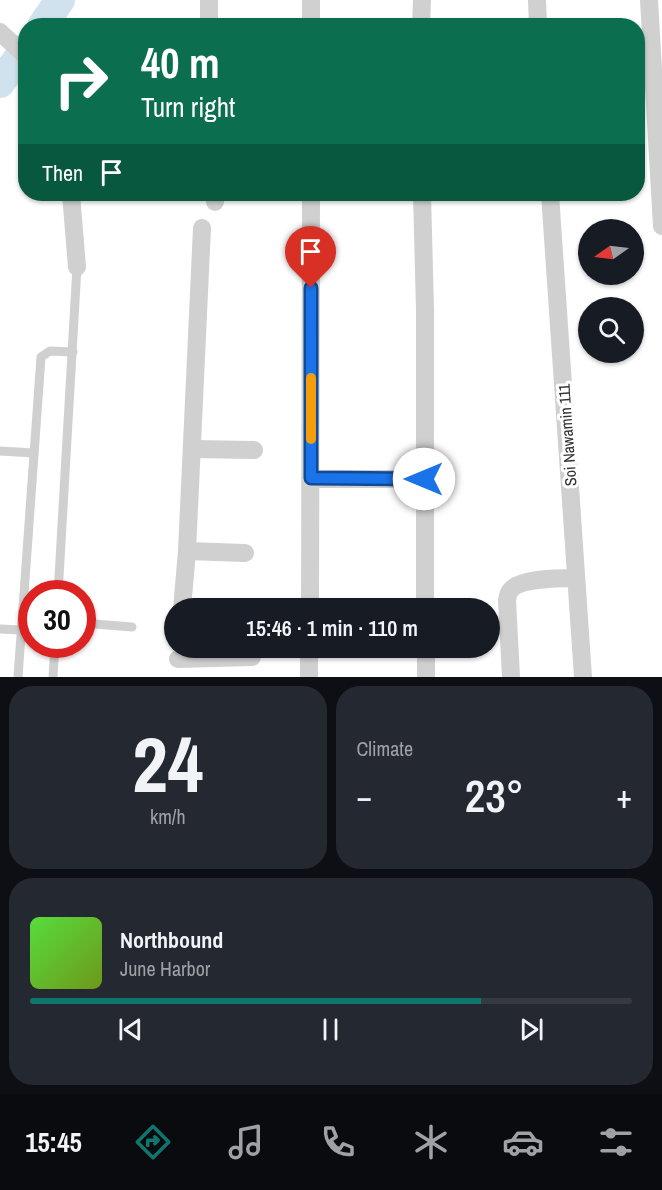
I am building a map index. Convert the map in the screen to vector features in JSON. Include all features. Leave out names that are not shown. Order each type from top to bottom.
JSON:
[{"type":"street","points":[[209,0],[209,18]]},
{"type":"street","points":[[310,0],[311,18]]},
{"type":"street","points":[[421,18],[422,0]]},
{"type":"street","points":[[537,0],[538,18]]},
{"type":"street","points":[[649,0],[662,226]]},
{"type":"street","points":[[1,33],[18,49]]},
{"type":"street","points":[[72,201],[77,267]]},
{"type":"street","points":[[310,598],[311,201]]},
{"type":"street","points":[[422,201],[425,310],[425,598]]},
{"type":"street","name":"Soi Nawamin 111","points":[[550,201],[583,677]]},
{"type":"street","points":[[183,598],[188,551],[202,228]]},
{"type":"street","points":[[192,449],[254,450]]},
{"type":"street","points":[[311,478],[424,479]]},
{"type":"street","points":[[188,551],[245,553]]},
{"type":"street","points":[[511,677],[507,600],[510,590],[528,581],[576,578]]},
{"type":"street","points":[[178,661],[234,658]]},
{"type":"street","points":[[309,658],[309,677]]},
{"type":"street","points":[[426,658],[426,677]]},
{"type":"lane","points":[[59,580],[77,267]]},
{"type":"lane","points":[[25,580],[41,357],[50,351],[73,352]]},
{"type":"lane","points":[[0,451],[34,453]]},
{"type":"lane","points":[[96,624],[132,627]]},
{"type":"lane","points":[[0,629],[18,630]]},
{"type":"lane","points":[[18,677],[20,658]]},
{"type":"lane","points":[[53,677],[54,658]]},
{"type":"waterway","points":[[48,18],[60,0]]},
{"type":"waterway","points":[[0,83],[18,59]]},
{"type":"slow traffic","points":[[311,378],[311,439]]},
{"type":"route","points":[[311,288],[311,478],[424,479]]}]
